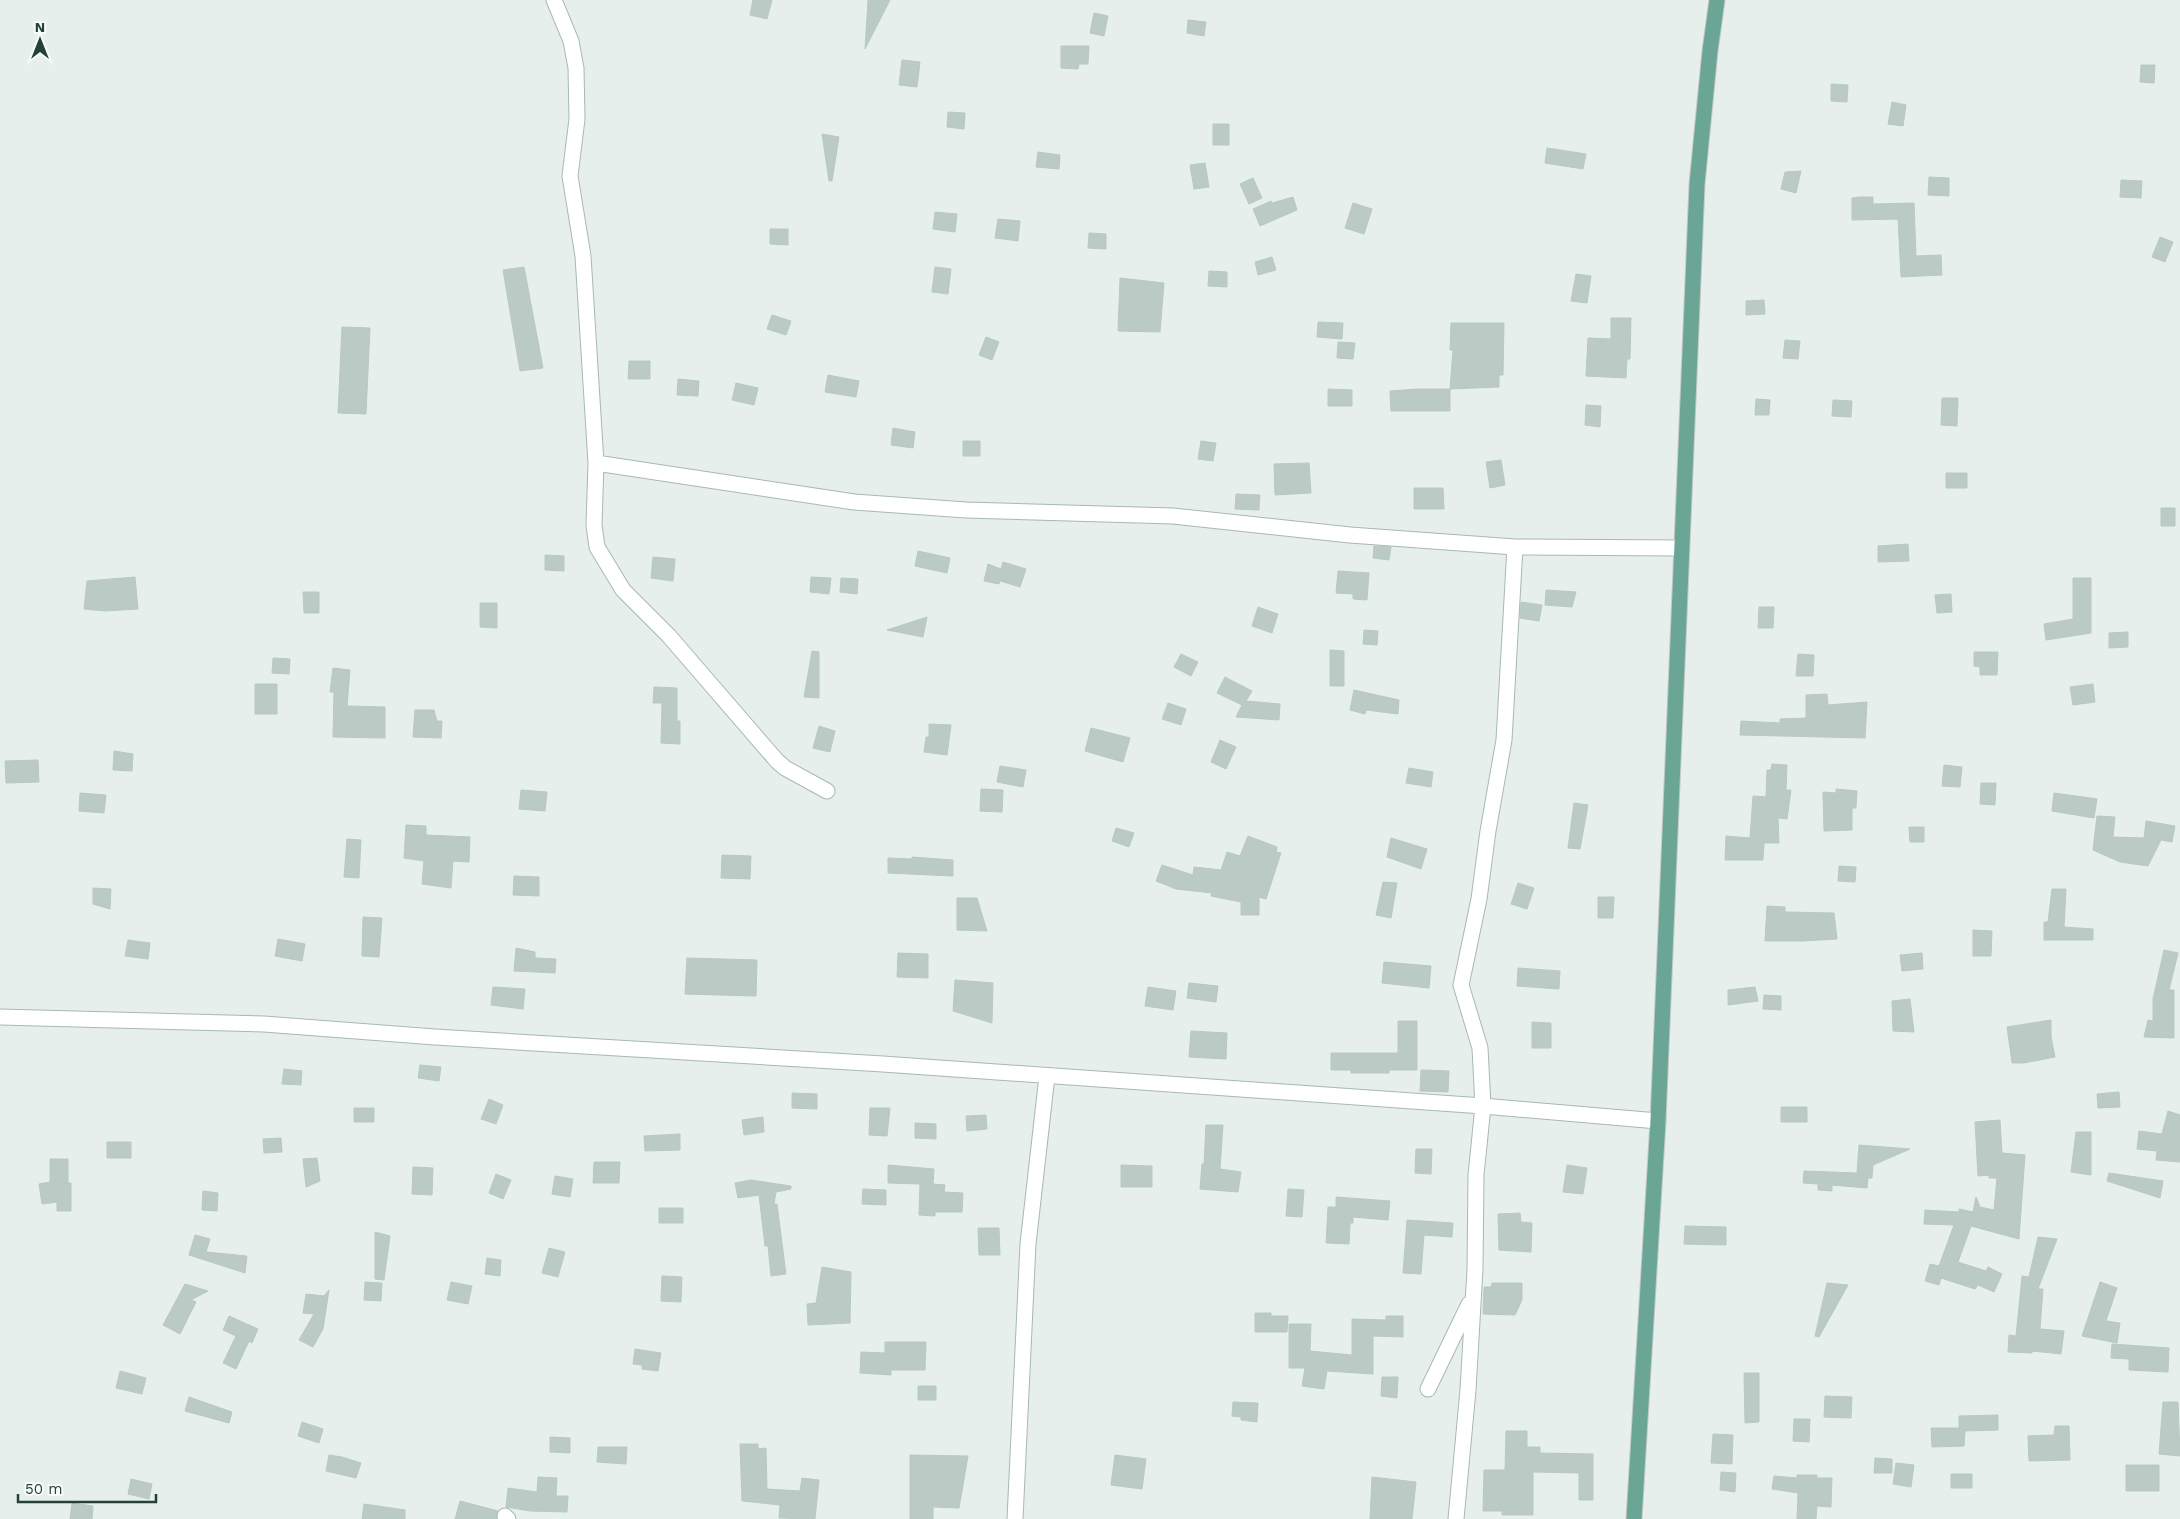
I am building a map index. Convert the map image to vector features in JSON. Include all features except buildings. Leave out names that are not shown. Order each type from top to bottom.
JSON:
[{"type":"main road","points":[[1634,1519],[1658,1121],[1697,184],[1710,50],[1717,0]]},
{"type":"street","points":[[554,0],[571,41],[576,68],[577,119],[570,176],[583,256],[596,463],[594,525],[597,547],[623,590],[669,636],[777,761],[785,768],[827,791]]},
{"type":"street","points":[[596,463],[854,502],[966,510],[1173,516],[1350,535],[1515,547],[1681,548]]},
{"type":"street","points":[[1456,1519],[1468,1390],[1475,1269],[1476,1175],[1482,1106],[1480,1048],[1461,985],[1479,899],[1488,831],[1504,740],[1515,547]]},
{"type":"street","points":[[0,1017],[264,1024],[435,1038],[854,1062],[1482,1106],[1658,1121]]},
{"type":"street","points":[[1015,1519],[1028,1244],[1047,1076]]},
{"type":"street","points":[[1428,1389],[1472,1298]]}]
